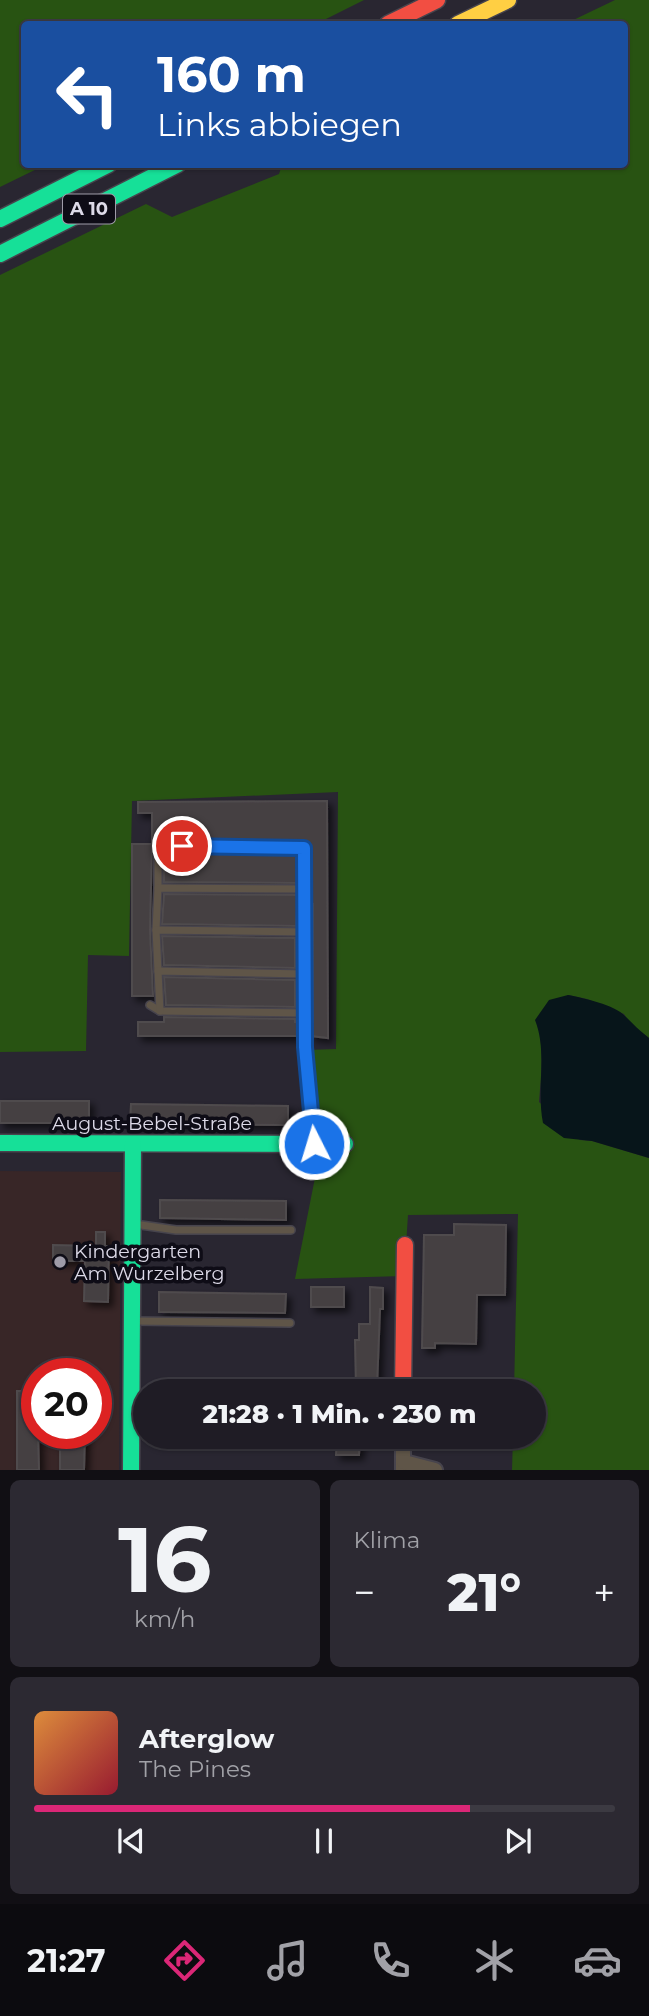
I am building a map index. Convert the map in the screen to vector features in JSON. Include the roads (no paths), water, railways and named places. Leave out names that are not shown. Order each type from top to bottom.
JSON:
[{"type":"main road","points":[[394,21],[437,0]]},
{"type":"main road","points":[[464,21],[508,0]]},
{"type":"main road","name":"A 10","points":[[0,219],[101,168]]},
{"type":"main road","name":"A 10","points":[[0,254],[170,168]]},
{"type":"main road","name":"August-Bebel-Straße","points":[[0,1143],[345,1144]]},
{"type":"main road","points":[[133,1144],[131,1321],[136,1379]]},
{"type":"main road","points":[[403,1379],[405,1245]]},
{"type":"main road","points":[[131,1470],[134,1449]]},
{"type":"street","points":[[404,1466],[435,1470]]},
{"type":"lane","points":[[160,1011],[156,930],[158,846],[304,848],[305,1047],[314,1144]]},
{"type":"lane","points":[[158,888],[304,889]]},
{"type":"lane","points":[[156,930],[305,932]]},
{"type":"lane","points":[[158,971],[305,974]]},
{"type":"lane","points":[[150,1005],[160,1011],[305,1013]]},
{"type":"lane","points":[[133,1224],[176,1230],[291,1230]]},
{"type":"lane","points":[[131,1321],[290,1323]]},
{"type":"place","name":"Kindergarten Am Wurzelberg","points":[[60,1262]]}]
